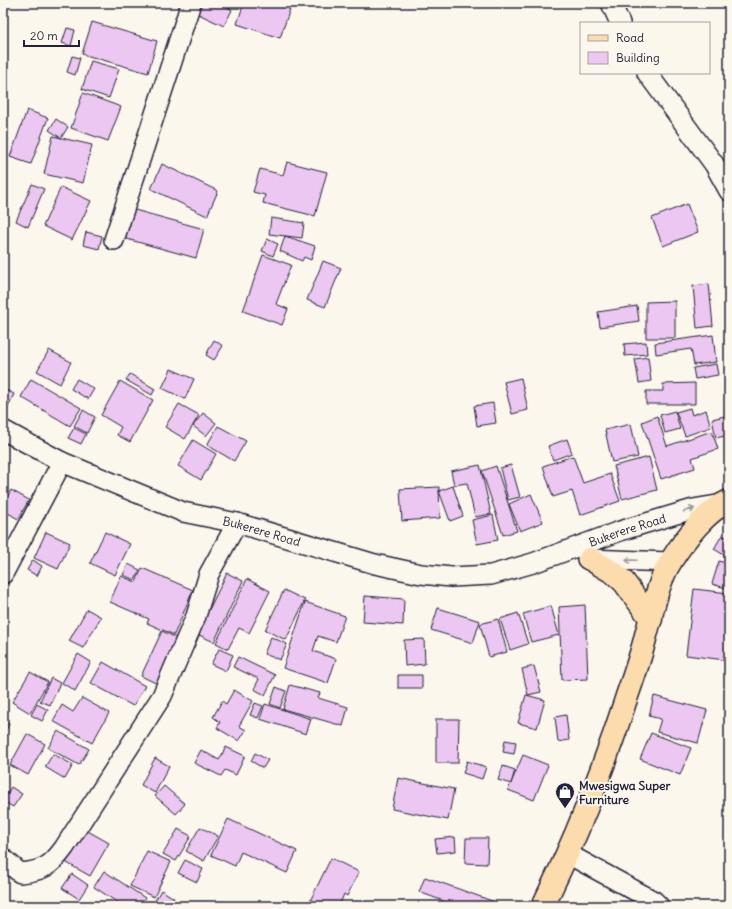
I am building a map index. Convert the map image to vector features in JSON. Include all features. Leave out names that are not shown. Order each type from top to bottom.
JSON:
[{"type":"main road","name":"Bukerere Road","points":[[544,906],[568,854],[599,778],[625,704],[651,619],[659,587],[670,562],[694,528],[726,502]]},
{"type":"main road","points":[[590,559],[614,573],[624,582],[651,619]]},
{"type":"street","points":[[114,240],[191,3]]},
{"type":"street","points":[[611,3],[620,22]]},
{"type":"street","points":[[647,74],[714,164],[729,191]]},
{"type":"street","name":"Bukerere Road","points":[[3,430],[62,462],[183,512],[237,523],[375,564],[421,574],[451,577],[491,575],[533,563],[620,531],[693,509],[726,502]]},
{"type":"street","points":[[3,574],[62,462]]},
{"type":"street","points":[[3,858],[20,873],[36,872],[53,862],[64,848],[162,696],[196,616],[209,574],[237,523]]},
{"type":"street","name":"Bukerere Road","points":[[533,563],[590,559],[670,562]]},
{"type":"street","points":[[568,854],[654,901],[659,906]]},
{"type":"building","points":[[198,3],[229,3],[227,7],[232,10],[224,26],[194,12]]},
{"type":"building","points":[[244,3],[272,3],[290,9],[280,38],[237,24]]},
{"type":"building","points":[[92,22],[157,41],[148,73],[82,54]]},
{"type":"building","points":[[67,28],[75,30],[71,46],[62,43]]},
{"type":"building","points":[[72,56],[80,58],[75,75],[67,72]]},
{"type":"building","points":[[91,61],[119,69],[109,98],[82,89]]},
{"type":"building","points":[[83,93],[121,107],[108,141],[71,128]]},
{"type":"building","points":[[27,110],[48,118],[31,164],[10,157]]},
{"type":"building","points":[[56,119],[68,127],[61,138],[49,130]]},
{"type":"building","points":[[53,136],[92,145],[83,183],[44,174]]},
{"type":"building","points":[[287,162],[327,172],[315,216],[263,203],[265,195],[253,192],[260,169],[283,175]]},
{"type":"building","points":[[162,164],[218,191],[207,216],[151,189]]},
{"type":"building","points":[[32,184],[44,189],[28,227],[16,221]]},
{"type":"building","points":[[61,187],[91,201],[72,240],[43,226]]},
{"type":"building","points":[[687,204],[698,232],[663,246],[652,218]]},
{"type":"building","points":[[131,209],[204,229],[196,258],[123,238]]},
{"type":"building","points":[[271,218],[304,223],[302,238],[269,234]]},
{"type":"building","points":[[86,232],[102,236],[99,249],[83,245]]},
{"type":"building","points":[[285,236],[315,246],[311,260],[304,257],[302,261],[280,251]]},
{"type":"building","points":[[267,239],[278,244],[273,256],[262,251]]},
{"type":"building","points":[[263,255],[291,265],[276,304],[288,309],[282,325],[243,311]]},
{"type":"building","points":[[323,261],[341,268],[325,307],[307,300]]},
{"type":"building","points":[[709,284],[713,326],[697,328],[693,286]]},
{"type":"building","points":[[675,301],[675,338],[646,338],[646,302]]},
{"type":"building","points":[[637,306],[639,321],[600,327],[598,312]]},
{"type":"building","points":[[713,335],[716,362],[694,365],[691,349],[656,354],[655,343]]},
{"type":"building","points":[[214,340],[223,346],[214,360],[206,355]]},
{"type":"building","points":[[646,342],[647,354],[625,356],[624,344]]},
{"type":"building","points":[[49,350],[71,362],[60,384],[37,371]]},
{"type":"building","points":[[648,357],[651,381],[639,383],[635,359]]},
{"type":"building","points":[[716,364],[718,375],[695,379],[693,368]]},
{"type":"building","points":[[171,369],[194,379],[185,399],[162,388]]},
{"type":"building","points":[[130,374],[155,389],[152,395],[126,380]]},
{"type":"building","points":[[521,378],[528,410],[512,414],[504,382]]},
{"type":"building","points":[[31,379],[81,408],[70,426],[21,397]]},
{"type":"building","points":[[77,379],[94,389],[88,399],[71,389]]},
{"type":"building","points":[[120,381],[153,400],[130,442],[117,435],[121,427],[101,415]]},
{"type":"building","points":[[695,383],[695,404],[646,404],[646,391],[663,391],[663,384]]},
{"type":"building","points":[[6,390],[14,394],[7,409],[3,407],[3,396]]},
{"type":"building","points":[[493,403],[496,423],[477,426],[474,406]]},
{"type":"building","points":[[179,404],[199,415],[185,439],[165,427]]},
{"type":"building","points":[[690,408],[692,415],[706,410],[711,427],[685,436],[676,412]]},
{"type":"building","points":[[83,410],[95,417],[87,433],[74,426]]},
{"type":"building","points":[[675,411],[680,429],[665,433],[660,415]]},
{"type":"building","points":[[203,413],[216,423],[206,436],[193,426]]},
{"type":"building","points":[[729,415],[729,435],[716,438],[712,419]]},
{"type":"building","points":[[657,416],[667,446],[712,431],[718,449],[692,458],[695,468],[661,479],[642,422]]},
{"type":"building","points":[[631,424],[638,457],[612,462],[605,430]]},
{"type":"building","points":[[218,426],[246,441],[234,461],[207,445]]},
{"type":"building","points":[[74,428],[86,434],[81,444],[68,438]]},
{"type":"building","points":[[567,439],[572,453],[553,460],[548,446]]},
{"type":"building","points":[[193,440],[216,454],[201,480],[178,466]]},
{"type":"building","points":[[573,456],[583,483],[610,474],[620,501],[580,515],[572,491],[553,497],[543,466]]},
{"type":"building","points":[[649,457],[657,490],[622,499],[614,466]]},
{"type":"building","points":[[480,465],[491,514],[475,517],[467,483],[454,485],[451,471]]},
{"type":"building","points":[[511,465],[520,497],[508,500],[500,468]]},
{"type":"building","points":[[496,466],[517,531],[503,535],[482,471]]},
{"type":"building","points":[[453,486],[463,516],[450,521],[439,491]]},
{"type":"building","points":[[439,487],[440,518],[402,521],[400,489]]},
{"type":"building","points":[[11,490],[29,500],[18,519],[3,510],[3,504]]},
{"type":"building","points":[[531,494],[543,522],[520,531],[509,504]]},
{"type":"building","points":[[493,515],[498,540],[477,544],[472,520]]},
{"type":"building","points":[[46,532],[70,543],[58,569],[34,558]]},
{"type":"building","points":[[105,532],[130,544],[115,575],[90,563]]},
{"type":"building","points":[[722,535],[729,539],[729,558],[714,549]]},
{"type":"building","points":[[33,560],[42,566],[37,576],[27,570]]},
{"type":"building","points":[[719,561],[729,564],[729,589],[712,584]]},
{"type":"building","points":[[128,564],[140,570],[135,580],[123,575]]},
{"type":"building","points":[[142,568],[193,590],[174,635],[147,623],[149,619],[110,602],[121,576],[136,582]]},
{"type":"building","points":[[227,573],[243,581],[214,642],[197,634]]},
{"type":"building","points":[[247,579],[270,591],[249,633],[239,628],[228,649],[216,643]]},
{"type":"building","points":[[694,589],[729,593],[729,628],[725,660],[686,655]]},
{"type":"building","points":[[284,590],[305,600],[286,640],[265,630]]},
{"type":"building","points":[[365,596],[404,599],[403,625],[363,622]]},
{"type":"building","points":[[305,602],[345,616],[336,642],[318,636],[313,651],[336,659],[328,683],[283,668]]},
{"type":"building","points":[[585,605],[588,679],[562,680],[559,607]]},
{"type":"building","points":[[551,606],[559,635],[531,642],[523,614]]},
{"type":"building","points":[[438,608],[480,621],[473,643],[431,630]]},
{"type":"building","points":[[87,609],[101,617],[83,648],[69,641]]},
{"type":"building","points":[[518,613],[528,644],[510,650],[500,619]]},
{"type":"building","points":[[498,619],[507,652],[489,657],[480,624]]},
{"type":"building","points":[[162,631],[181,640],[160,685],[141,676]]},
{"type":"building","points":[[271,637],[287,644],[280,660],[264,654]]},
{"type":"building","points":[[424,639],[425,664],[405,666],[404,640]]},
{"type":"building","points":[[219,649],[233,655],[226,671],[211,664]]},
{"type":"building","points":[[78,654],[91,662],[75,691],[62,683]]},
{"type":"building","points":[[238,657],[275,675],[265,695],[254,689],[259,679],[233,667]]},
{"type":"building","points":[[103,662],[145,686],[133,706],[91,683]]},
{"type":"building","points":[[534,666],[541,692],[528,695],[522,669]]},
{"type":"building","points":[[30,672],[48,682],[30,713],[12,702]]},
{"type":"building","points":[[398,675],[422,675],[422,688],[398,688]]},
{"type":"building","points":[[51,678],[60,683],[50,705],[40,701]]},
{"type":"building","points":[[290,685],[320,693],[318,698],[348,707],[343,726],[283,709]]},
{"type":"building","points":[[276,687],[286,691],[280,708],[270,704]]},
{"type":"building","points":[[234,690],[253,701],[239,726],[246,730],[239,741],[217,728],[220,722],[213,717],[222,701],[226,704]]},
{"type":"building","points":[[526,695],[545,700],[537,728],[518,723]]},
{"type":"building","points":[[654,696],[707,710],[698,743],[657,732],[661,719],[649,716]]},
{"type":"building","points":[[82,698],[109,713],[92,743],[53,721],[62,705],[73,712]]},
{"type":"building","points":[[255,703],[263,706],[258,718],[250,715]]},
{"type":"building","points":[[37,704],[48,710],[42,721],[31,715]]},
{"type":"building","points":[[265,704],[311,719],[306,734],[260,719]]},
{"type":"building","points":[[566,715],[569,740],[558,742],[555,717]]},
{"type":"building","points":[[436,719],[459,719],[458,763],[436,763]]},
{"type":"building","points":[[3,721],[9,724],[3,736]]},
{"type":"building","points":[[58,731],[89,749],[79,765],[48,748]]},
{"type":"building","points":[[651,733],[691,748],[680,775],[640,759]]},
{"type":"building","points":[[27,734],[45,744],[28,775],[10,765]]},
{"type":"building","points":[[505,740],[516,742],[514,754],[503,752]]},
{"type":"building","points":[[226,747],[245,756],[236,775],[225,770],[221,776],[194,763],[201,750],[219,760]]},
{"type":"building","points":[[255,753],[268,760],[263,768],[251,761]]},
{"type":"building","points":[[53,754],[73,765],[65,779],[45,767]]},
{"type":"building","points":[[523,755],[548,765],[534,800],[508,790]]},
{"type":"building","points":[[155,758],[169,766],[155,793],[141,785]]},
{"type":"building","points":[[467,761],[486,767],[482,779],[463,773]]},
{"type":"building","points":[[503,766],[515,770],[511,784],[498,780]]},
{"type":"building","points":[[398,778],[454,789],[448,820],[392,809]]},
{"type":"building","points":[[164,786],[185,804],[176,814],[155,796]]},
{"type":"building","points":[[11,787],[22,794],[13,807],[3,801]]},
{"type":"building","points":[[228,819],[297,851],[287,873],[241,852],[235,866],[211,855]]},
{"type":"building","points":[[79,826],[109,843],[90,876],[60,859]]},
{"type":"building","points":[[200,827],[218,836],[204,861],[186,851]]},
{"type":"building","points":[[178,829],[191,836],[176,861],[163,854]]},
{"type":"building","points":[[455,837],[456,851],[437,853],[435,839]]},
{"type":"building","points":[[466,838],[488,838],[487,864],[465,863]]},
{"type":"building","points":[[147,851],[171,862],[154,897],[130,886]]},
{"type":"building","points":[[331,858],[359,872],[347,896],[344,894],[339,906],[320,906],[310,901]]},
{"type":"building","points":[[185,860],[203,869],[197,882],[178,873]]},
{"type":"building","points":[[104,871],[145,898],[140,906],[123,906],[94,887]]},
{"type":"building","points":[[72,874],[88,885],[79,899],[62,888]]},
{"type":"building","points":[[425,877],[495,902],[493,906],[457,906],[419,892]]},
{"type":"building","points":[[161,890],[174,898],[170,906],[152,906]]},
{"type":"building","points":[[598,900],[610,906],[595,906]]},
{"type":"place","name":"Mwesigwa Super Furniture","points":[[565,809]]}]
